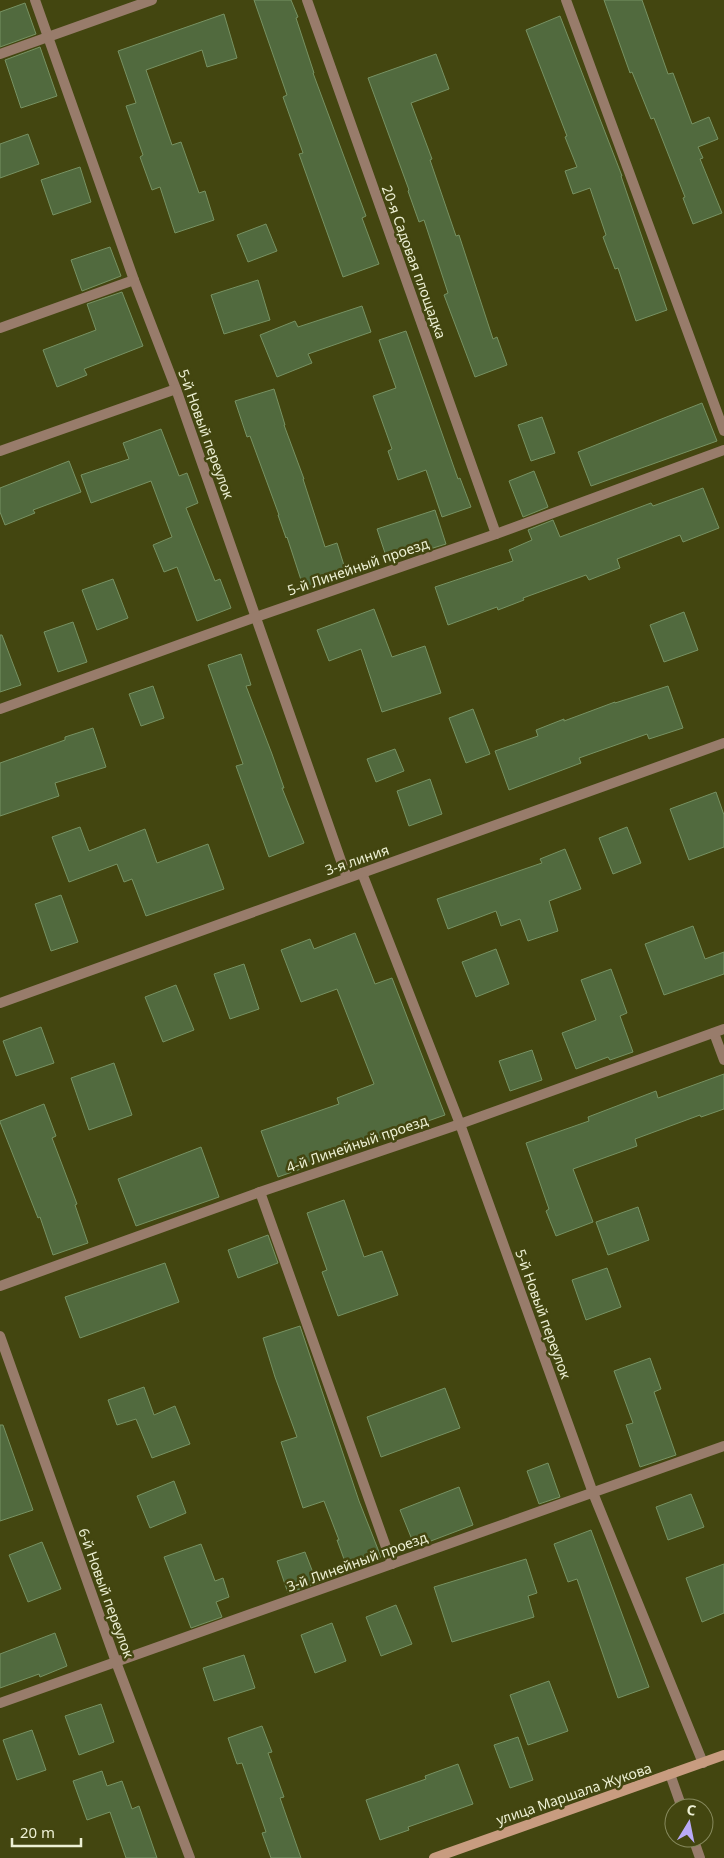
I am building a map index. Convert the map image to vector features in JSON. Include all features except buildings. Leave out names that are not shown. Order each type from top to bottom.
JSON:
[{"type":"main road","name":"улица Маршала Жукова","points":[[434,1858],[724,1756]]},
{"type":"street","name":"5-й Новый переулок","points":[[35,0],[134,280],[176,389],[346,878]]},
{"type":"street","points":[[0,54],[152,0]]},
{"type":"street","name":"20-я Садовая площадка","points":[[306,0],[496,534]]},
{"type":"street","points":[[566,0],[724,431]]},
{"type":"street","points":[[0,328],[134,280]]},
{"type":"street","points":[[0,451],[176,389]]},
{"type":"street","name":"5-й Линейный проезд","points":[[0,709],[256,617],[496,534],[724,450]]},
{"type":"street","name":"3-я линия","points":[[0,1002],[724,743]]},
{"type":"street","name":"5-й Новый переулок","points":[[362,874],[460,1124],[593,1493],[703,1763]]},
{"type":"street","points":[[719,1031],[724,1060]]},
{"type":"street","name":"4-й Линейный проезд","points":[[0,1286],[260,1192],[460,1124],[719,1031]]},
{"type":"street","points":[[260,1192],[392,1564]]},
{"type":"street","name":"6-й Новый переулок","points":[[0,1336],[116,1662],[190,1858]]},
{"type":"street","name":"3-й Линейный проезд","points":[[0,1703],[724,1446]]},
{"type":"street","points":[[670,1774],[678,1798]]}]
